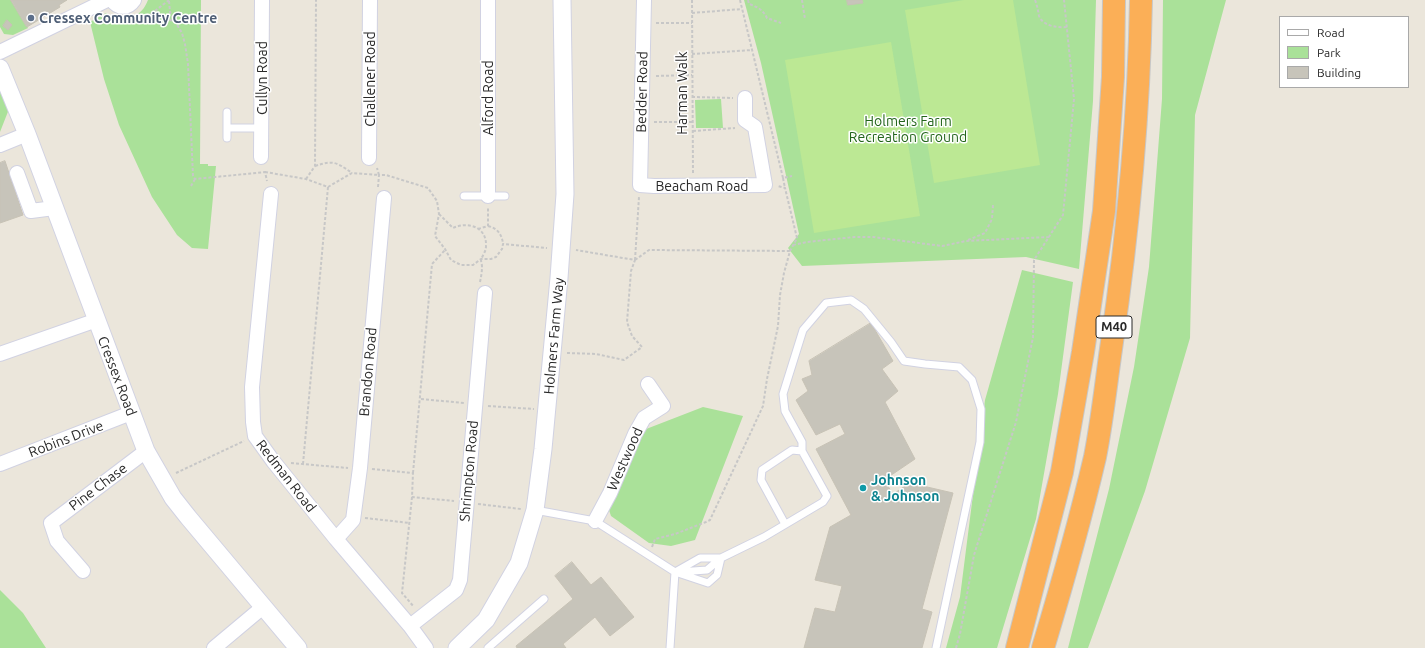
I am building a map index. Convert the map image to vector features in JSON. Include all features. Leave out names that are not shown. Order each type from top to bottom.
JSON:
[{"type":"highway","name":"M40","points":[[1017,648],[1062,472],[1084,344],[1104,211],[1113,77],[1114,0]]},
{"type":"highway","name":"M40","points":[[1043,648],[1065,575],[1095,455],[1117,304],[1133,168],[1140,51],[1141,0]]},
{"type":"street","points":[[0,52],[107,0]]},
{"type":"street","points":[[112,0],[115,4],[122,7],[130,5],[134,0]]},
{"type":"street","name":"Cullyn Road","points":[[261,157],[262,0]]},
{"type":"street","name":"Challener Road","points":[[370,0],[370,158]]},
{"type":"street","name":"Alford Road","points":[[488,0],[488,196]]},
{"type":"street","name":"Holmers Farm Way","points":[[463,646],[486,620],[519,563],[535,510],[543,449],[565,194],[562,0]]},
{"type":"street","name":"Bedder Road","points":[[640,185],[644,0]]},
{"type":"street","name":"Cressex Road","points":[[0,68],[27,134],[146,451],[176,503],[298,648]]},
{"type":"street","name":"Beacham Road","points":[[640,185],[693,186],[777,184],[755,127],[745,120],[745,98]]},
{"type":"street","points":[[0,145],[27,134]]},
{"type":"street","points":[[17,173],[31,211],[54,208]]},
{"type":"street","name":"Redman Road","points":[[271,194],[252,387],[255,436],[273,461],[336,539],[410,626],[426,648]]},
{"type":"street","name":"Brandon Road","points":[[354,517],[360,468],[384,198]]},
{"type":"street","name":"Shrimpton Road","points":[[410,626],[456,590],[460,580],[485,293]]},
{"type":"street","points":[[0,354],[96,320]]},
{"type":"street","name":"Westwood","points":[[595,521],[610,493],[635,434],[644,418],[663,406],[648,384]]},
{"type":"street","name":"Robins Drive","points":[[0,464],[131,413]]},
{"type":"street","name":"Pine Chase","points":[[83,571],[57,541],[51,522],[146,451]]},
{"type":"street","points":[[336,539],[354,517]]},
{"type":"street","points":[[214,648],[263,607]]},
{"type":"lane","points":[[227,112],[227,138]]},
{"type":"lane","points":[[227,128],[261,128]]},
{"type":"lane","points":[[464,196],[505,196]]},
{"type":"lane","points":[[675,572],[707,570],[721,558],[764,537],[808,512],[823,502],[827,496],[802,451],[802,442],[785,411],[783,394],[803,330],[826,303],[851,300],[864,309],[891,342],[904,361],[959,367],[972,380],[981,409],[980,442],[936,648]]},
{"type":"lane","points":[[785,524],[761,480],[762,470],[792,450],[802,451]]},
{"type":"lane","points":[[535,510],[595,521],[675,572],[708,583],[717,575],[721,558]]},
{"type":"lane","points":[[675,572],[700,558],[721,558]]},
{"type":"lane","points":[[670,648],[675,572]]},
{"type":"lane","points":[[488,648],[544,599]]},
{"type":"path","points":[[94,7],[99,15],[116,21],[128,21],[150,14],[169,0]]},
{"type":"path","points":[[169,0],[170,12],[182,33],[186,44],[193,176],[195,179]]},
{"type":"path","points":[[306,179],[315,166],[316,0]]},
{"type":"path","name":"Harman Walk","points":[[692,0],[693,186]]},
{"type":"path","points":[[648,555],[655,539],[675,534],[710,520],[763,406],[778,326],[780,295],[784,273],[790,251],[797,238],[777,184],[762,95],[740,0]]},
{"type":"path","points":[[748,0],[749,4],[757,6],[764,11],[767,18],[781,23]]},
{"type":"path","points":[[802,0],[805,19]]},
{"type":"path","points":[[1036,0],[1040,17],[1045,23],[1056,27],[1067,27]]},
{"type":"path","points":[[956,648],[960,634],[974,555],[1016,422],[1034,337],[1034,260],[1064,215],[1074,98],[1064,0]]},
{"type":"path","points":[[692,13],[742,9]]},
{"type":"path","points":[[150,14],[167,18],[176,23]]},
{"type":"path","points":[[643,23],[692,23]]},
{"type":"path","points":[[692,54],[752,50]]},
{"type":"path","points":[[642,76],[692,75]]},
{"type":"path","points":[[692,97],[745,98],[762,95]]},
{"type":"path","points":[[641,122],[692,122]]},
{"type":"path","points":[[692,131],[755,127]]},
{"type":"path","points":[[370,158],[377,164],[379,176]]},
{"type":"path","points":[[315,166],[328,162],[338,164],[352,173],[386,176],[428,188],[437,201],[439,214],[435,236],[451,260],[461,265],[473,265],[481,259],[485,253],[486,241],[484,235],[478,229],[470,225],[464,224],[453,228],[439,214]]},
{"type":"path","points":[[195,179],[265,172],[306,179],[328,187]]},
{"type":"path","points":[[328,187],[352,173]]},
{"type":"path","points":[[777,184],[792,176]]},
{"type":"path","points":[[191,186],[195,179]]},
{"type":"path","points":[[552,353],[596,354],[624,360],[642,347],[632,336],[627,322],[630,272],[635,260],[640,185]]},
{"type":"path","points":[[303,464],[328,187]]},
{"type":"path","points":[[488,196],[488,226]]},
{"type":"path","points":[[966,241],[985,233],[992,219],[992,205]]},
{"type":"path","points":[[478,229],[488,226],[497,230],[503,239],[502,249],[496,257],[491,259],[481,259]]},
{"type":"path","points":[[794,245],[807,242],[854,237],[942,246],[966,241],[1049,237]]},
{"type":"path","points":[[503,244],[552,249]]},
{"type":"path","points":[[422,617],[402,593],[410,523],[413,473],[432,264],[445,249]]},
{"type":"path","points":[[576,250],[635,260],[650,250],[790,251]]},
{"type":"path","points":[[481,259],[482,267],[479,287],[485,293]]},
{"type":"path","points":[[169,476],[255,436]]},
{"type":"path","points":[[273,461],[413,473]]},
{"type":"path","points":[[412,497],[535,510]]},
{"type":"path","points":[[354,517],[410,523]]},
{"type":"green space","points":[[0,0],[11,0],[28,28],[13,35],[4,34],[0,27]]},
{"type":"green space","points":[[148,0],[201,0],[200,164],[216,166],[208,249],[192,248],[177,235],[152,197],[119,125],[104,79],[90,22],[106,13],[118,18],[130,18],[141,12]]},
{"type":"green space","name":"Holmers Farm Recreation Ground","points":[[744,0],[1096,0],[1093,101],[1079,269],[1026,257],[802,266],[788,248],[799,234],[761,63]]},
{"type":"green space","points":[[964,0],[1013,0],[1040,165],[934,183],[905,10]]},
{"type":"green space","points":[[1163,0],[1226,0],[1195,115],[1190,338],[1145,491],[1088,648],[1068,648],[1109,489],[1134,367],[1149,267],[1162,99]]},
{"type":"green space","points":[[891,42],[920,216],[814,233],[785,60]]},
{"type":"green space","points":[[0,88],[9,109],[0,132]]},
{"type":"green space","points":[[721,99],[723,128],[696,128],[695,100]]},
{"type":"green space","points":[[1022,270],[1073,282],[1058,394],[1036,519],[997,648],[946,648],[960,597],[985,400]]},
{"type":"green space","points":[[703,407],[743,416],[695,540],[671,546],[649,543],[611,516],[609,510],[641,431]]},
{"type":"green space","points":[[0,590],[23,613],[46,648],[0,648]]},
{"type":"building","name":"Cressex Community Centre","points":[[11,0],[67,0],[59,5],[60,7],[27,27]]},
{"type":"building","points":[[847,0],[862,0],[863,3],[848,5]]},
{"type":"building","points":[[7,20],[12,25],[8,30],[3,26]]},
{"type":"building","points":[[5,161],[23,215],[0,223],[0,163]]},
{"type":"building","name":"Johnson & Johnson","points":[[871,323],[893,361],[882,369],[898,391],[885,402],[915,459],[884,480],[893,494],[910,483],[953,493],[922,609],[932,612],[922,648],[804,648],[815,608],[835,612],[842,586],[815,580],[830,527],[851,515],[816,449],[845,434],[840,424],[816,435],[796,400],[808,391],[802,379],[812,375],[809,361]]},
{"type":"building","points":[[572,562],[591,585],[601,577],[634,617],[610,636],[595,617],[563,644],[566,648],[517,648],[516,646],[573,599],[555,576]]},
{"type":"place","name":"Cressex Community Centre","points":[[31,18]]},
{"type":"place","name":"Johnson & Johnson","points":[[863,488]]}]
